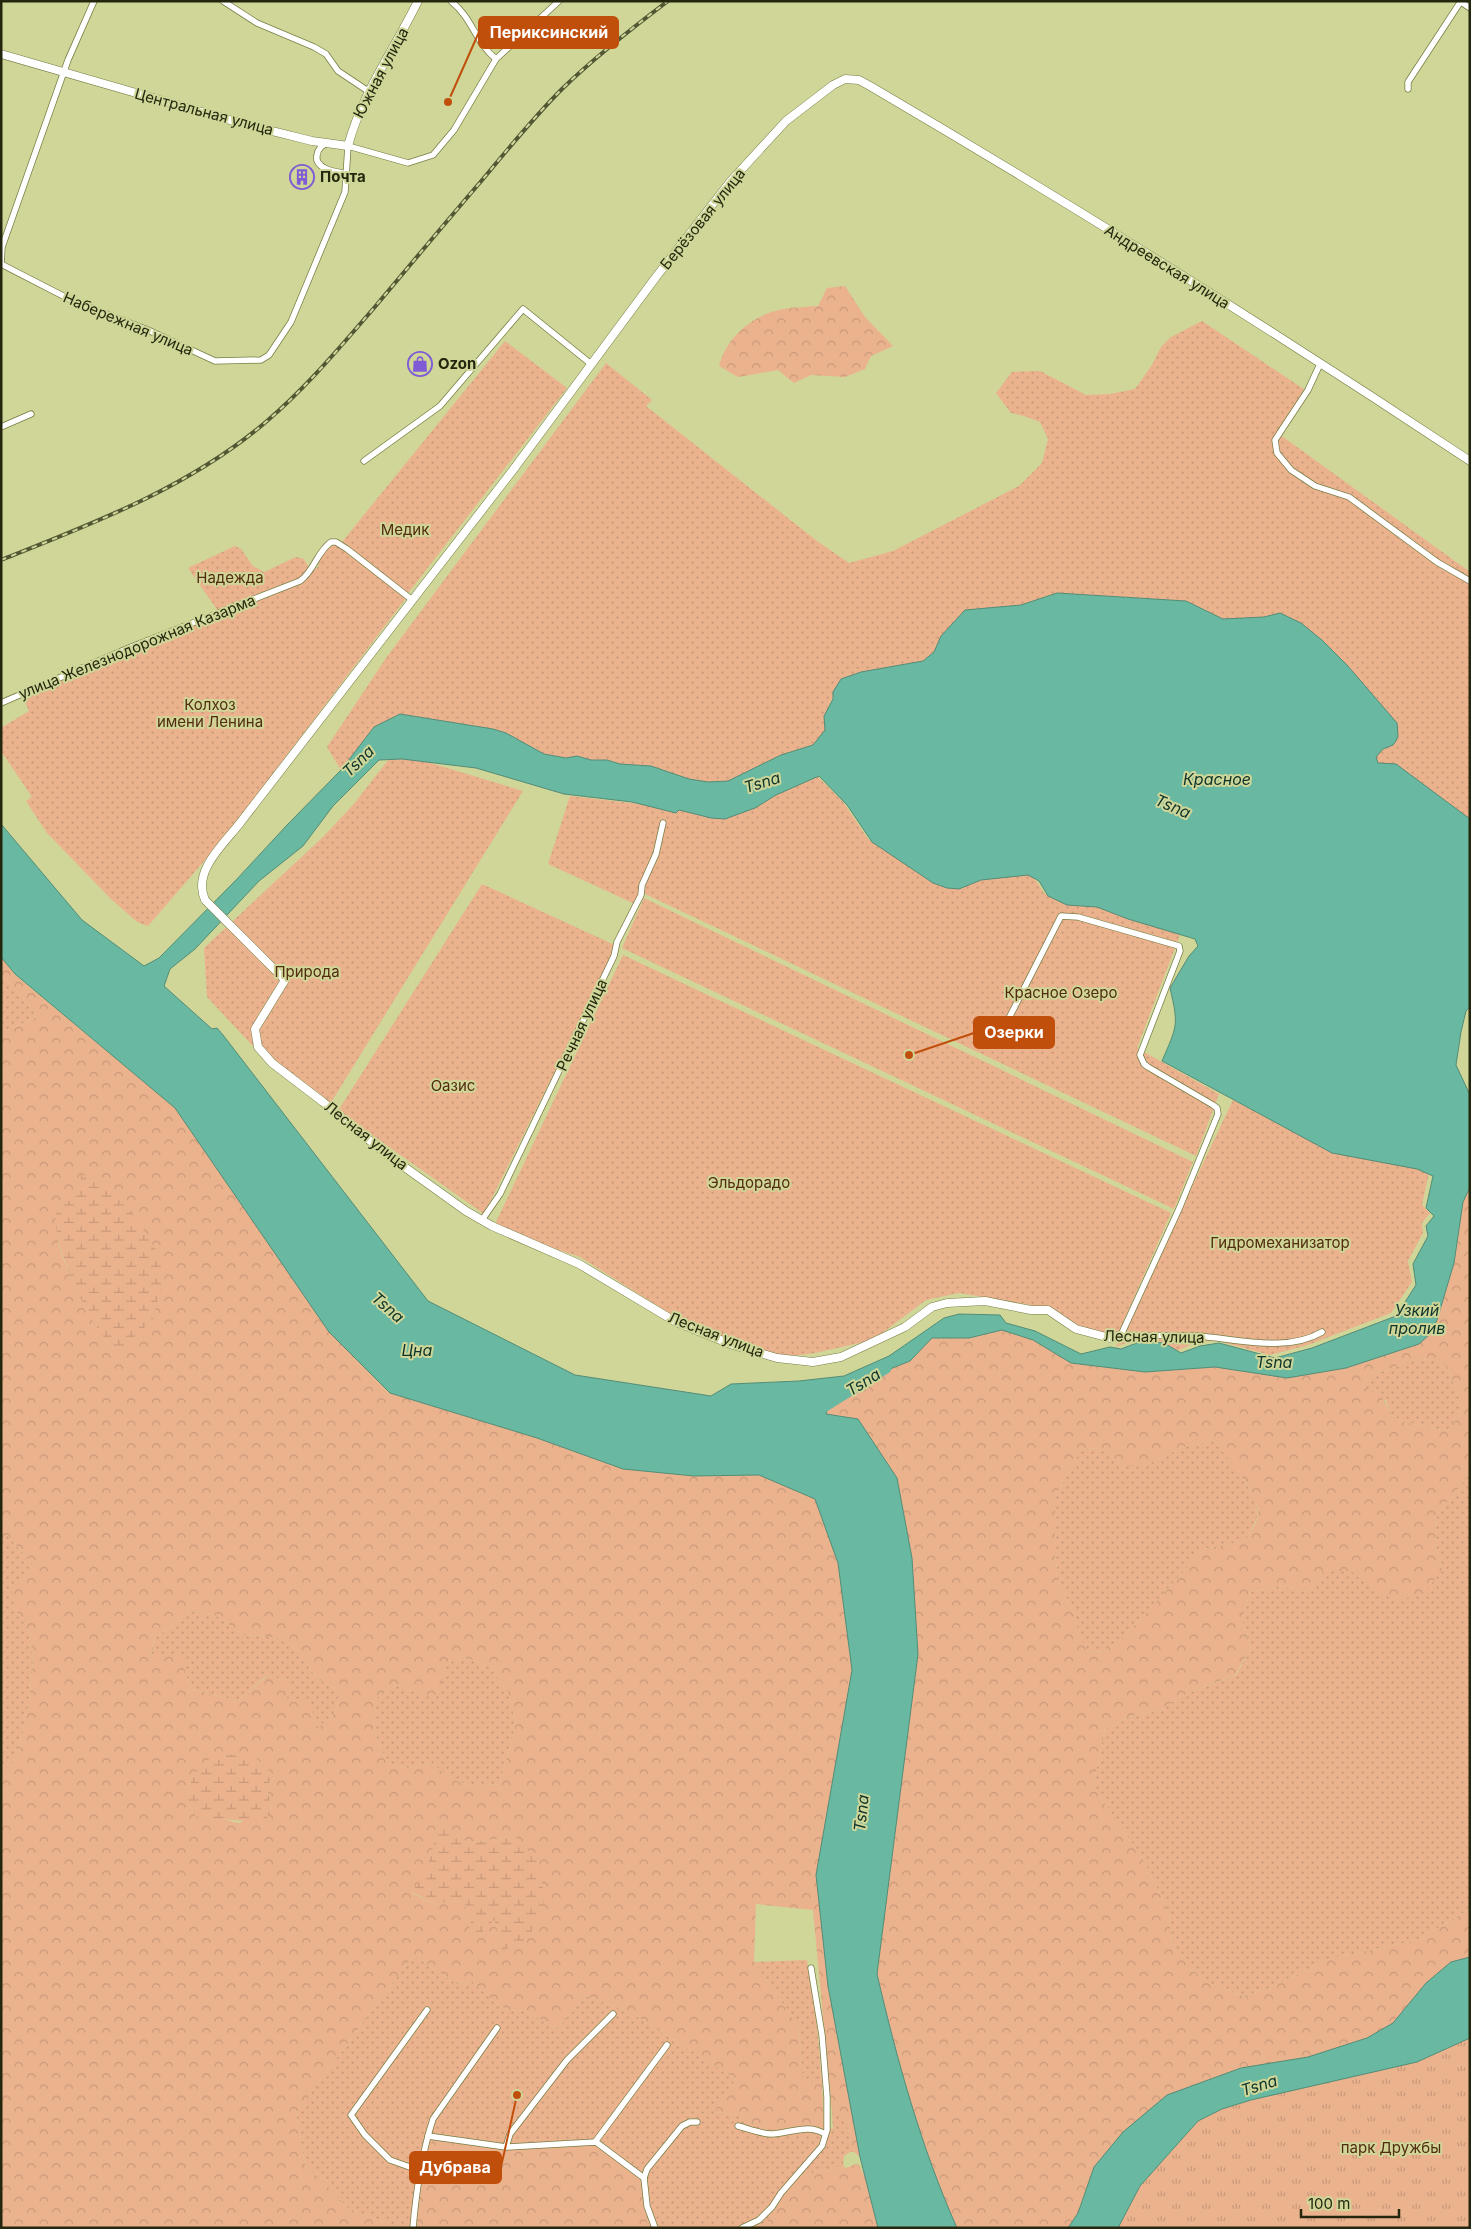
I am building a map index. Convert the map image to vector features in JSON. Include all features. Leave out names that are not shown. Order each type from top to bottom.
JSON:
[{"type":"street","points":[[1,264],[2,247],[64,73],[94,1]]},
{"type":"street","points":[[223,1],[257,23],[326,54],[338,71],[368,91]]},
{"type":"street","name":"Южная улица","points":[[348,146],[354,123],[368,91],[418,1]]},
{"type":"street","points":[[451,1],[468,17],[485,50],[496,59],[559,1]]},
{"type":"street","points":[[1408,89],[1408,82],[1461,2],[1470,8]]},
{"type":"street","name":"Центральная улица","points":[[1,54],[240,123],[327,144],[348,146],[408,163],[433,155],[454,130],[496,59]]},
{"type":"street","name":"Берёзовая улица","points":[[232,928],[205,900],[201,882],[207,867],[411,599],[513,470],[702,216],[730,182],[775,132],[805,106],[833,85],[845,79],[859,80]]},
{"type":"street","name":"Андреевская улица","points":[[859,80],[953,135],[1320,364],[1470,462]]},
{"type":"street","points":[[327,144],[320,147],[317,152],[316,157],[319,164],[324,168],[348,174],[348,146]]},
{"type":"street","name":"Набережная улица","points":[[1,264],[71,300],[148,330],[215,361],[261,360],[273,349],[291,322],[345,192],[348,174]]},
{"type":"street","points":[[364,461],[440,406],[523,309],[591,364]]},
{"type":"street","points":[[1320,364],[1308,390],[1275,440],[1277,453],[1291,470],[1315,486],[1349,497],[1437,562],[1470,581]]},
{"type":"street","points":[[1,427],[31,414]]},
{"type":"street","name":"улица Железнодорожная Казарма","points":[[1,703],[131,646],[300,581],[310,573],[316,558],[331,542],[336,542],[411,599]]},
{"type":"street","name":"Речная улица","points":[[482,1220],[500,1194],[614,956],[618,942],[641,895],[642,885],[656,854],[663,823]]},
{"type":"street","points":[[1009,1018],[1061,916],[1078,917],[1179,946],[1180,951],[1140,1056],[1148,1067],[1213,1105],[1217,1108],[1218,1114],[1179,1209],[1121,1335]]},
{"type":"street","name":"Лесная улица","points":[[232,928],[285,980],[256,1026],[256,1043],[265,1056],[385,1153],[466,1211],[579,1264],[682,1325],[733,1345],[777,1358],[813,1362],[841,1357],[905,1327],[932,1307],[947,1302],[985,1301],[1031,1310],[1048,1310],[1076,1329],[1110,1338],[1121,1335],[1196,1336],[1273,1343],[1309,1340],[1322,1332]]},
{"type":"street","points":[[742,2228],[759,2220],[772,2207],[781,2193],[822,2146],[825,2134],[827,2097],[822,2035],[811,1968]]},
{"type":"street","points":[[421,2171],[390,2160],[365,2136],[351,2115],[427,2010]]},
{"type":"street","points":[[506,2147],[510,2134],[567,2060],[613,2014]]},
{"type":"street","points":[[413,2228],[421,2171],[433,2119],[497,2028]]},
{"type":"street","points":[[595,2142],[668,2046]]},
{"type":"street","points":[[654,2228],[647,2206],[644,2178],[647,2169],[682,2126],[690,2122],[697,2122]]},
{"type":"street","points":[[738,2126],[772,2134],[809,2128],[825,2134]]},
{"type":"street","points":[[428,2136],[506,2147],[595,2142],[644,2178]]},
{"type":"green space","points":[[845,286],[865,317],[893,346],[871,356],[865,369],[845,377],[811,375],[794,383],[778,370],[738,377],[719,366],[728,346],[743,328],[752,322],[762,316],[783,309],[818,306],[827,288]]},
{"type":"green space","points":[[1202,321],[1305,390],[1279,434],[1470,572],[1470,819],[1384,764],[1378,763],[1375,757],[1393,743],[1398,736],[1347,667],[1317,637],[1280,613],[1264,617],[1223,619],[1186,601],[1057,593],[1021,605],[965,610],[941,636],[934,652],[923,661],[861,672],[841,679],[824,716],[826,730],[813,745],[781,755],[728,781],[708,782],[689,779],[651,766],[620,764],[607,760],[591,760],[577,756],[566,758],[544,754],[506,733],[493,729],[400,714],[374,727],[341,770],[327,747],[386,658],[606,363],[652,400],[646,406],[817,541],[849,563],[893,551],[1019,486],[1042,463],[1048,439],[1040,422],[1011,413],[996,393],[1012,372],[1040,371],[1086,395],[1110,394],[1135,389],[1152,365],[1161,347],[1171,337]]},
{"type":"green space","name":"Медик","points":[[505,341],[567,388],[409,592],[405,593],[342,542]]},
{"type":"green space","name":"Колхоз имени Ленина","points":[[335,544],[406,598],[224,838],[148,926],[137,922],[111,899],[47,833],[26,801],[32,797],[1,751],[1,728],[29,711],[22,696],[301,581],[319,566],[318,560],[327,548]]},
{"type":"green space","name":"Надежда","points":[[235,546],[241,549],[253,566],[264,572],[296,557],[304,559],[310,570],[291,583],[218,611],[188,568]]},
{"type":"green space","name":"Природа","points":[[393,754],[414,758],[523,791],[327,1109],[251,1044],[207,997],[204,948],[323,837],[353,805]]},
{"type":"green space","name":"Красное Озеро","points":[[814,773],[843,802],[868,839],[928,880],[942,885],[1023,872],[1034,878],[1044,893],[1063,903],[1083,902],[1181,932],[1137,1048],[1219,1094],[1196,1156],[641,892],[635,904],[548,864],[570,796],[675,808]]},
{"type":"green space","name":"Оазис","points":[[482,884],[617,946],[484,1214],[338,1111]]},
{"type":"green space","points":[[644,898],[1193,1162],[1174,1209],[622,948]]},
{"type":"green space","name":"Эльдорадо","points":[[623,955],[1171,1213],[1114,1343],[1031,1305],[959,1293],[926,1300],[873,1340],[815,1353],[776,1358],[680,1320],[580,1257],[535,1242],[495,1224]]},
{"type":"green space","points":[[1,957],[15,975],[175,1108],[329,1332],[389,1393],[537,1438],[623,1469],[694,1476],[759,1475],[815,1499],[838,1563],[852,1670],[816,1875],[828,1986],[860,2157],[854,2152],[844,2114],[839,2111],[832,2113],[813,1910],[756,1904],[754,1962],[799,2028],[803,2082],[822,2082],[824,2127],[772,2132],[737,2115],[714,2112],[736,2079],[630,2012],[586,1996],[557,2029],[524,2010],[510,2011],[497,2004],[473,1982],[457,1984],[413,1955],[296,2113],[305,2164],[349,2209],[402,2228],[1,2228],[1,1773],[17,1758],[29,1703],[33,1660],[30,1632],[14,1607],[12,1592],[34,1565],[7,1535],[1,1541],[1,1033],[37,1017],[1,974]],"holes":[[[81,1193],[114,1348],[89,1313],[65,1264],[58,1239],[63,1205]],[[192,1612],[215,1615],[244,1635],[281,1638],[303,1654],[315,1677],[340,1692],[335,1712],[313,1733],[314,1715],[308,1701],[287,1700],[290,1680],[267,1676],[238,1701],[192,1689],[185,1673],[183,1654],[151,1656],[155,1638]],[[468,1658],[490,1667],[508,1692],[516,1723],[500,1784],[480,1785],[463,1783],[448,1776],[432,1763],[408,1768],[388,1763],[379,1746],[374,1730],[374,1713],[379,1694],[398,1685],[424,1695],[438,1694],[447,1662]],[[192,1777],[276,1777],[266,1785],[272,1809],[239,1823],[218,1818],[196,1817],[186,1800]],[[436,1821],[469,1843],[515,1836],[501,1940],[494,1920],[471,1922],[464,1902],[448,1901],[436,1905],[412,1893],[426,1871],[434,1851]]]},
{"type":"green space","points":[[1,974],[37,1017],[1,1033]]},
{"type":"green space","name":"Гидромеханизатор","points":[[1233,1100],[1285,1128],[1413,1166],[1429,1173],[1422,1205],[1430,1213],[1422,1223],[1423,1233],[1408,1261],[1412,1282],[1391,1313],[1308,1345],[1270,1355],[1214,1340],[1195,1343],[1177,1351],[1160,1342],[1147,1339],[1116,1347]]},
{"type":"green space","points":[[81,1174],[95,1179],[125,1201],[160,1256],[161,1286],[153,1319],[123,1348],[114,1348],[88,1312],[66,1265],[58,1238],[55,1215],[63,1205],[80,1193]]},
{"type":"green space","points":[[1470,1187],[1470,1473],[1437,1515],[1435,1543],[1442,1570],[1425,1592],[1397,1601],[1373,1589],[1351,1571],[1324,1571],[1307,1592],[1280,1586],[1250,1592],[1242,1620],[1251,1648],[1235,1675],[1183,1695],[1159,1711],[1131,1716],[1105,1729],[1093,1786],[1144,1861],[1169,1913],[1172,1941],[1188,1967],[1212,1985],[1243,1996],[1271,1988],[1326,1960],[1418,1940],[1470,1909],[1470,1957],[1451,1962],[1426,1983],[1393,2023],[1367,2038],[1308,2057],[1241,2068],[1094,2167],[1078,2213],[1068,2228],[957,2228],[921,2135],[893,2039],[877,1974],[918,1654],[912,1558],[897,1478],[858,1419],[826,1414],[830,1401],[848,1386],[910,1361],[932,1338],[969,1338],[1002,1330],[1033,1340],[1071,1363],[1145,1372],[1215,1367],[1287,1378],[1346,1368],[1419,1344],[1435,1327],[1454,1263],[1463,1202]],"holes":[[[1418,1359],[1433,1360],[1447,1366],[1463,1408],[1448,1431],[1404,1422],[1391,1415],[1381,1396],[1362,1387],[1371,1375]],[[1213,1441],[1242,1477],[1258,1509],[1256,1523],[1246,1541],[1204,1549],[1126,1635],[1104,1652],[1088,1651],[1080,1638],[1074,1610],[1059,1585],[1055,1555],[1055,1497],[1082,1448],[1100,1449],[1127,1466],[1144,1466],[1185,1446]]]},
{"type":"green space","points":[[1418,1359],[1434,1360],[1447,1366],[1463,1408],[1448,1431],[1404,1422],[1391,1415],[1386,1401],[1362,1387],[1371,1375]]},
{"type":"green space","points":[[1213,1441],[1235,1464],[1256,1501],[1258,1516],[1246,1541],[1204,1549],[1126,1635],[1104,1652],[1088,1651],[1080,1639],[1074,1610],[1059,1585],[1055,1555],[1055,1497],[1082,1448],[1100,1449],[1127,1466],[1144,1466],[1185,1446]]},
{"type":"green space","points":[[1470,1473],[1470,1909],[1418,1940],[1326,1960],[1271,1988],[1243,1996],[1212,1985],[1188,1967],[1172,1941],[1169,1913],[1144,1861],[1093,1786],[1105,1729],[1131,1716],[1159,1711],[1183,1695],[1236,1675],[1251,1648],[1242,1620],[1250,1592],[1280,1586],[1307,1592],[1324,1571],[1352,1571],[1373,1589],[1442,1570],[1435,1543],[1437,1515]]},
{"type":"green space","points":[[7,1535],[34,1565],[27,1575],[14,1607],[30,1632],[33,1660],[29,1703],[17,1758],[1,1773],[1,1541]]},
{"type":"green space","points":[[192,1612],[215,1615],[244,1635],[281,1638],[303,1654],[315,1677],[340,1692],[335,1712],[313,1733],[286,1700],[290,1680],[266,1676],[238,1701],[192,1689],[185,1673],[151,1657],[155,1638]]},
{"type":"green space","points":[[468,1658],[490,1667],[508,1692],[516,1723],[500,1784],[480,1785],[463,1783],[448,1776],[432,1763],[408,1768],[388,1763],[379,1746],[374,1730],[374,1713],[379,1694],[398,1685],[424,1695],[447,1662]]},
{"type":"green space","points":[[215,1753],[255,1757],[276,1777],[266,1785],[272,1809],[265,1822],[196,1817],[186,1800],[192,1777]]},
{"type":"green space","points":[[436,1820],[469,1843],[515,1836],[538,1862],[544,1895],[542,1918],[524,1941],[502,1951],[501,1940],[494,1920],[476,1938],[468,1933],[471,1922],[464,1902],[448,1901],[436,1905],[412,1892],[430,1858]]},
{"type":"green space","points":[[413,1955],[457,1984],[473,1982],[497,2004],[510,2011],[524,2010],[557,2029],[586,1996],[630,2012],[736,2079],[714,2112],[737,2115],[772,2132],[824,2127],[833,2129],[832,2113],[839,2111],[844,2114],[854,2152],[844,2156],[843,2165],[846,2168],[838,2167],[800,2176],[783,2195],[764,2228],[648,2228],[639,2169],[496,2142],[435,2136],[411,2228],[402,2228],[349,2209],[305,2164],[296,2113]]},
{"type":"green space","points":[[807,1960],[817,2026],[822,2082],[803,2083],[799,2028],[754,1962]]},
{"type":"green space","name":"парк Дружбы","points":[[1470,2038],[1470,2228],[1118,2228],[1140,2186],[1198,2121],[1222,2109],[1251,2100],[1334,2081],[1447,2048]]},
{"type":"green space","points":[[435,2136],[496,2142],[597,2140],[639,2169],[648,2228],[411,2228]]},
{"type":"green space","points":[[856,2164],[859,2165],[868,2183],[878,2228],[763,2228],[783,2195],[800,2176],[838,2167],[846,2168]]},
{"type":"water","points":[[1057,593],[1186,601],[1223,619],[1264,617],[1280,613],[1301,623],[1323,641],[1347,665],[1397,723],[1398,736],[1396,741],[1393,745],[1383,749],[1376,757],[1378,763],[1396,764],[1470,819],[1470,1007],[1466,1011],[1456,1065],[1470,1095],[1470,1187],[1463,1202],[1454,1263],[1437,1320],[1430,1334],[1419,1344],[1346,1368],[1287,1378],[1215,1367],[1145,1372],[1071,1363],[1033,1340],[1002,1330],[969,1338],[932,1338],[910,1361],[848,1386],[830,1401],[826,1414],[858,1419],[897,1478],[912,1558],[918,1654],[877,1974],[893,2039],[921,2135],[957,2228],[878,2228],[860,2157],[828,1986],[816,1875],[852,1670],[838,1563],[815,1499],[759,1475],[694,1476],[623,1469],[537,1438],[390,1393],[329,1332],[175,1108],[15,974],[1,957],[1,824],[82,920],[144,966],[159,958],[237,879],[341,770],[374,727],[400,714],[493,729],[506,733],[544,754],[566,758],[577,756],[591,760],[607,760],[620,764],[651,766],[689,779],[708,782],[728,781],[781,755],[813,745],[825,730],[824,716],[833,699],[833,692],[841,679],[861,672],[923,661],[934,652],[941,636],[965,610],[1021,605]],"holes":[[[402,759],[476,768],[564,794],[632,802],[676,813],[679,810],[711,818],[725,819],[755,808],[776,795],[819,776],[847,805],[872,842],[933,883],[947,888],[959,889],[981,880],[1028,875],[1039,881],[1048,896],[1067,905],[1097,907],[1128,919],[1195,939],[1198,946],[1189,956],[1170,988],[1175,1011],[1175,1026],[1162,1061],[1332,1153],[1417,1169],[1433,1176],[1426,1208],[1434,1216],[1426,1226],[1428,1236],[1413,1264],[1416,1285],[1396,1316],[1312,1348],[1275,1358],[1219,1343],[1200,1346],[1181,1353],[1164,1343],[1142,1341],[1121,1349],[1110,1347],[1081,1354],[1035,1331],[1006,1323],[1000,1315],[959,1314],[944,1318],[889,1356],[844,1376],[799,1381],[731,1384],[711,1396],[575,1375],[428,1301],[223,1035],[217,1028],[212,1029],[164,986],[170,969],[195,949],[259,881],[303,846],[333,806],[379,760]]]},
{"type":"water","points":[[1470,1957],[1470,2038],[1417,2062],[1251,2100],[1222,2109],[1198,2121],[1140,2186],[1118,2228],[1068,2228],[1078,2213],[1094,2167],[1123,2132],[1167,2095],[1241,2068],[1308,2057],[1367,2038],[1393,2023],[1426,1983],[1451,1962]]},
{"type":"waterway","name":"Tsna","points":[[817,1411],[886,1368]]},
{"type":"railway","points":[[1,560],[106,517],[174,484],[206,465],[267,421],[336,352],[521,133],[552,100],[600,54],[668,1]]},
{"type":"place","name":"Периксинский","points":[[448,102]]},
{"type":"place","name":"Почта","points":[[302,177]]},
{"type":"place","name":"Ozon","points":[[420,364]]},
{"type":"place","name":"Озерки","points":[[909,1055]]},
{"type":"place","name":"Дубрава","points":[[517,2095]]},
{"type":"water label","name":"Красное","points":[[1217,779]]},
{"type":"water label","name":"Узкий пролив","points":[[1417,1319]]},
{"type":"water label","name":"Цна","points":[[417,1350]]}]
